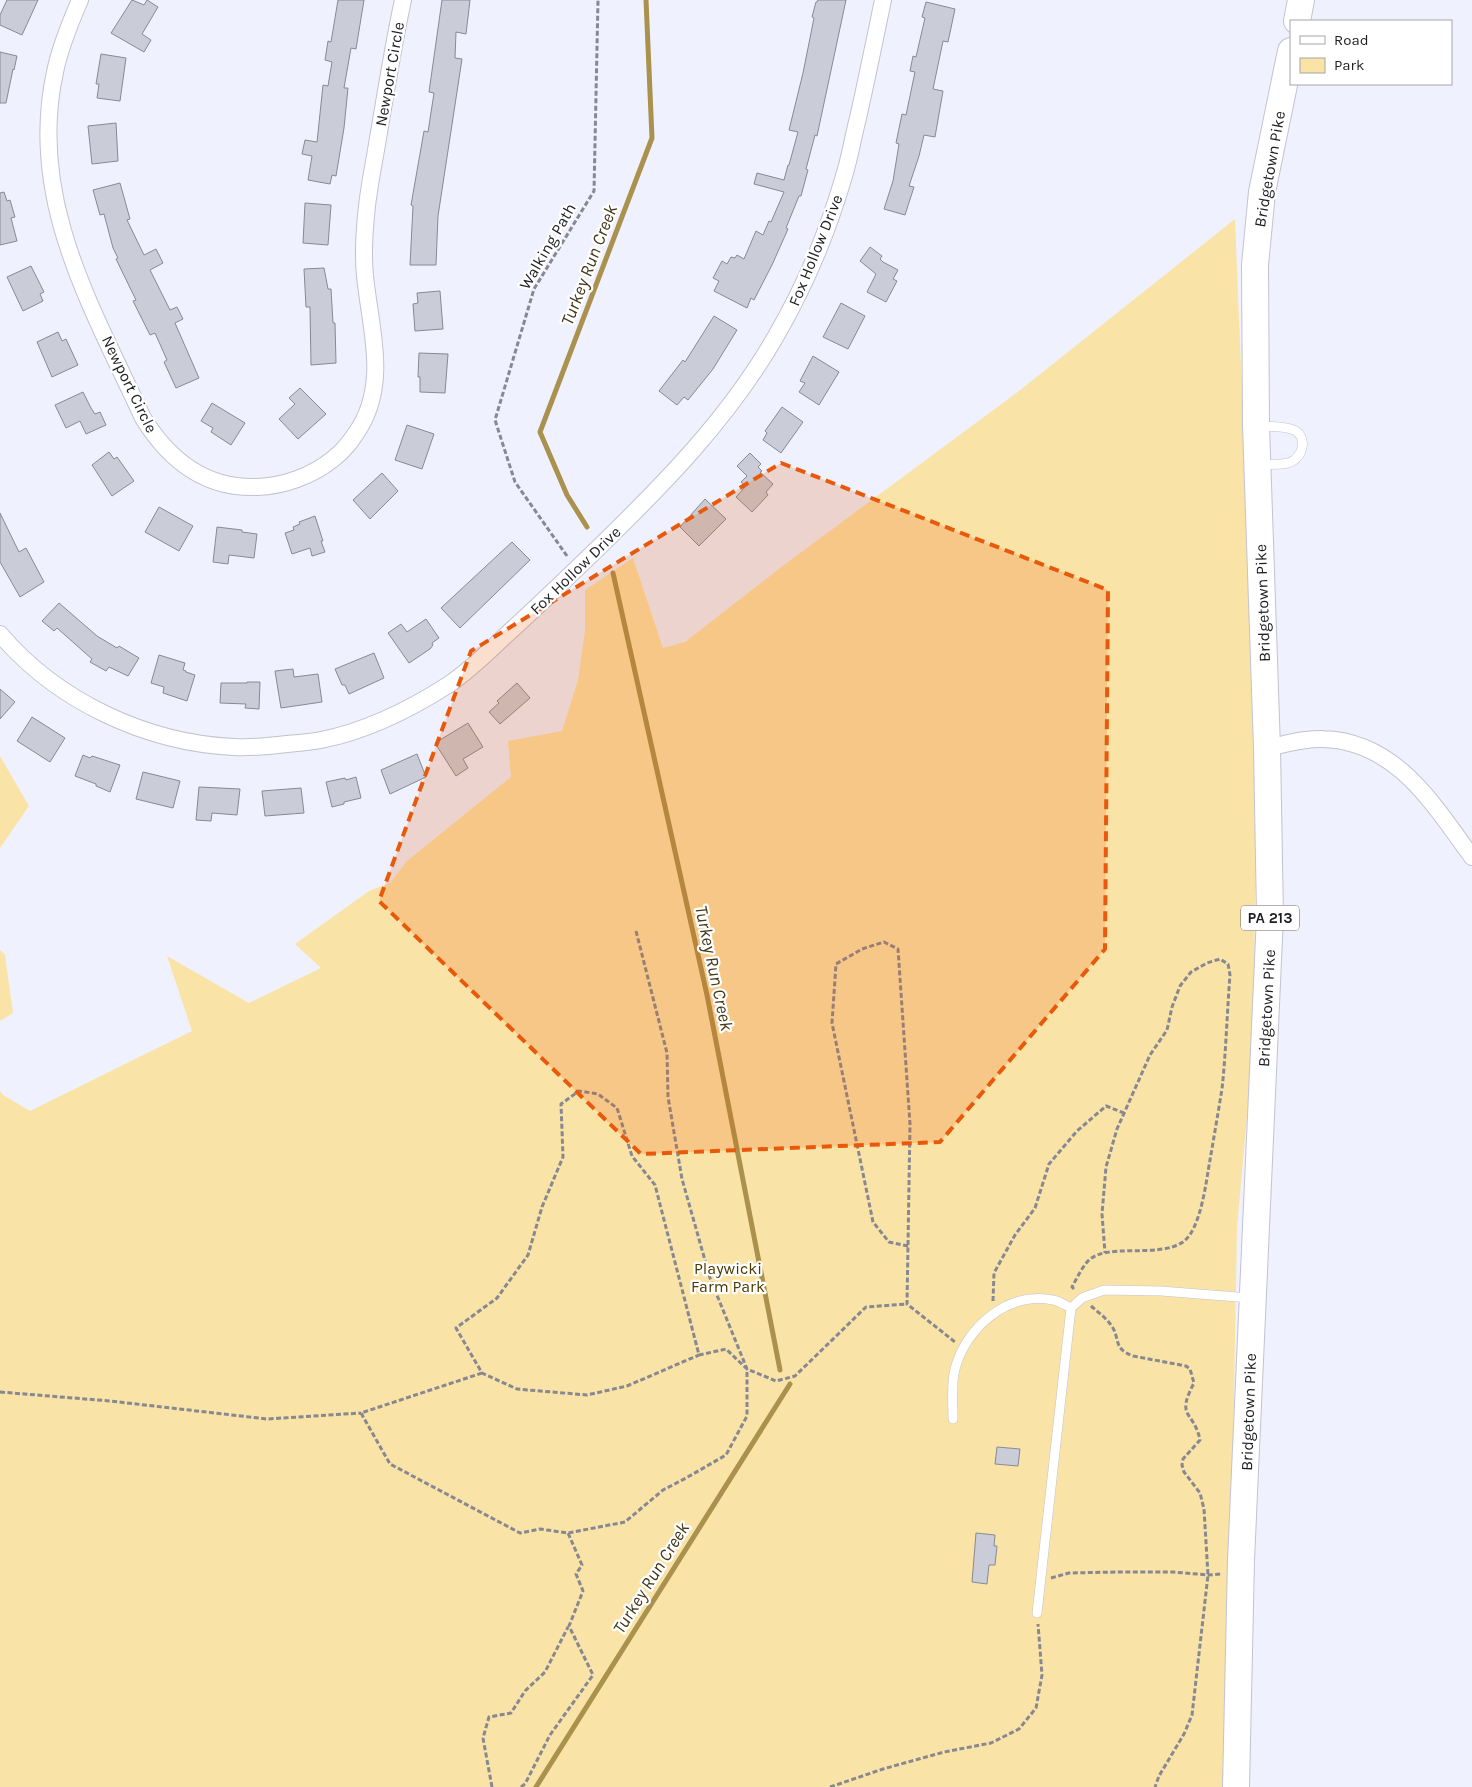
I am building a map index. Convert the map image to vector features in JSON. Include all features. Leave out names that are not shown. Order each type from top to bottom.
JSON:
[{"type":"main road","points":[[1297,20],[1301,0]]},
{"type":"main road","name":"Bridgetown Pike","points":[[1236,1787],[1241,1573],[1270,916],[1267,748],[1256,425],[1255,265],[1261,201],[1290,56]]},
{"type":"street","name":"Newport Circle","points":[[80,0],[55,70],[50,99],[49,168],[63,235],[76,270],[144,418],[154,434],[167,451],[192,470],[210,479],[248,487],[265,487],[288,483],[325,466],[351,442],[366,417],[376,376],[374,334],[365,274],[366,214],[394,39],[403,0]]},
{"type":"street","name":"Fox Hollow Drive","points":[[0,634],[42,674],[78,700],[123,722],[160,735],[196,743],[232,747],[254,747],[320,740],[363,729],[388,719],[450,684],[471,668],[576,569],[683,462],[739,395],[778,333],[816,257],[832,216],[842,183],[883,0]]},
{"type":"street","points":[[1267,748],[1304,740],[1323,739],[1348,741],[1377,752],[1397,766],[1420,789],[1472,857]]},
{"type":"lane","points":[[1256,425],[1291,429],[1299,433],[1303,442],[1302,452],[1288,463],[1258,465]]},
{"type":"lane","points":[[1038,1613],[1071,1308],[1082,1298],[1104,1290],[1161,1291],[1252,1298]]},
{"type":"lane","points":[[953,1419],[955,1370],[964,1348],[977,1326],[992,1314],[1014,1303],[1030,1299],[1055,1300],[1071,1308]]},
{"type":"path","name":"Walking Path","points":[[576,569],[515,482],[495,420],[534,289],[594,191],[598,0]]},
{"type":"path","points":[[361,1414],[390,1464],[520,1533],[540,1529],[568,1533],[625,1522],[662,1490],[726,1455],[747,1416],[747,1368],[710,1278],[682,1179],[668,1097],[667,1053],[636,931]]},
{"type":"path","points":[[907,1304],[908,1246],[910,1124],[898,949],[884,942],[862,949],[836,964],[832,1023],[873,1222],[890,1242],[908,1246]]},
{"type":"path","points":[[1105,1253],[1102,1214],[1106,1167],[1117,1129],[1150,1055],[1167,1030],[1172,1007],[1180,986],[1191,972],[1207,963],[1220,959],[1228,964],[1230,976],[1222,1088],[1201,1208],[1193,1228],[1185,1240],[1174,1247],[1162,1250],[1105,1253],[1089,1260],[1072,1287],[1112,1326],[1118,1346],[1125,1353],[1186,1366],[1190,1369],[1194,1383],[1187,1396],[1185,1406],[1188,1416],[1198,1429],[1200,1440],[1184,1459],[1182,1466],[1184,1472],[1200,1493],[1204,1509],[1208,1575],[1192,1715],[1184,1734],[1159,1776],[1155,1787]]},
{"type":"path","points":[[699,1355],[655,1185],[632,1156],[617,1108],[598,1094],[579,1091],[561,1104],[563,1157],[542,1207],[528,1255],[497,1298],[456,1328],[482,1372],[516,1389],[587,1395],[627,1386],[699,1355],[726,1349],[747,1368],[776,1381],[795,1376],[866,1307],[907,1304],[964,1348]]},
{"type":"path","points":[[992,1314],[994,1273],[1034,1208],[1049,1164],[1077,1131],[1106,1106],[1124,1113]]},
{"type":"path","points":[[0,1392],[110,1401],[267,1418],[361,1414],[482,1372]]},
{"type":"path","points":[[492,1787],[483,1738],[489,1717],[511,1712],[525,1691],[545,1672],[569,1626],[584,1591],[576,1574],[582,1565],[568,1533]]},
{"type":"path","points":[[1041,1581],[1069,1573],[1173,1572],[1208,1575],[1241,1573]]},
{"type":"path","points":[[830,1787],[883,1769],[944,1752],[992,1743],[1019,1729],[1036,1708],[1042,1676],[1038,1613]]},
{"type":"path","points":[[521,1787],[525,1784],[550,1736],[593,1675],[569,1626]]},
{"type":"highlighted area","points":[[781,463],[1108,590],[1105,949],[940,1142],[641,1154],[379,901],[471,651]]},
{"type":"green space","name":"Playwicki Farm Park","points":[[1235,219],[1257,766],[1253,1048],[1237,1228],[1227,1787],[0,1787],[0,1091],[3,1095],[30,1111],[192,1031],[167,956],[249,1003],[321,968],[295,944],[369,891],[390,883],[407,861],[511,777],[508,741],[562,731],[578,680],[585,631],[585,590],[633,558],[663,648],[685,642],[784,565],[1019,391]]},
{"type":"green space","points":[[0,756],[29,806],[0,848]]},
{"type":"green space","points":[[0,950],[5,955],[13,1013],[0,1021]]},
{"type":"building","points":[[7,0],[38,0],[22,35],[0,25],[0,15]]},
{"type":"building","points":[[132,0],[144,5],[147,0],[158,7],[142,34],[151,40],[144,52],[111,33]]},
{"type":"building","points":[[338,0],[364,0],[356,49],[351,48],[344,88],[348,88],[336,176],[332,175],[330,184],[308,180],[312,156],[302,154],[305,140],[317,142],[323,85],[328,86],[332,62],[325,60],[328,41],[331,42]]},
{"type":"building","points":[[442,0],[470,0],[466,34],[456,32],[455,58],[462,59],[438,216],[436,265],[410,265],[413,206],[411,205],[424,131],[428,132],[434,93],[429,92]]},
{"type":"building","points":[[818,0],[846,0],[817,136],[815,135],[801,196],[799,196],[786,228],[788,229],[754,300],[751,298],[747,308],[714,291],[719,281],[713,278],[722,261],[727,264],[731,257],[735,258],[737,255],[744,259],[756,231],[763,235],[769,221],[771,222],[784,192],[754,184],[757,173],[784,180],[798,132],[789,130],[803,73],[814,18],[812,17]]},
{"type":"building","points":[[926,2],[955,9],[948,42],[943,41],[933,89],[943,91],[935,137],[924,135],[909,186],[914,187],[905,215],[884,209],[893,181],[899,144],[896,143],[902,114],[906,115],[915,72],[910,71],[913,56],[916,57],[925,18],[922,17]]},
{"type":"building","points":[[0,52],[17,56],[6,103],[0,103]]},
{"type":"building","points":[[101,54],[126,58],[120,101],[97,98],[99,84],[96,84]]},
{"type":"building","points":[[116,123],[118,161],[92,164],[88,126]]},
{"type":"building","points":[[120,183],[130,219],[127,220],[144,255],[156,249],[163,263],[150,270],[170,310],[177,307],[183,319],[175,323],[199,378],[176,388],[164,362],[167,360],[155,333],[150,335],[133,301],[136,300],[116,259],[118,258],[113,248],[104,214],[100,215],[93,190]]},
{"type":"building","points":[[4,192],[7,201],[10,200],[15,217],[11,218],[17,241],[0,245],[0,193]]},
{"type":"building","points":[[305,203],[331,205],[328,245],[303,243]]},
{"type":"building","points":[[870,247],[882,256],[880,259],[883,262],[898,270],[893,279],[897,281],[886,302],[867,292],[876,274],[860,261]]},
{"type":"building","points":[[31,266],[44,292],[40,294],[43,301],[23,311],[7,277]]},
{"type":"building","points":[[324,268],[328,289],[331,289],[333,323],[335,323],[336,363],[311,365],[310,307],[306,307],[304,269]]},
{"type":"building","points":[[440,291],[443,329],[415,331],[413,304],[418,303],[417,293]]},
{"type":"building","points":[[841,303],[865,316],[848,349],[823,337]]},
{"type":"building","points":[[714,316],[737,330],[713,369],[688,400],[684,397],[677,405],[659,391],[683,360],[685,362]]},
{"type":"building","points":[[58,332],[62,341],[66,339],[78,365],[52,377],[37,342]]},
{"type":"building","points":[[419,353],[448,354],[445,393],[420,392],[420,377],[418,377]]},
{"type":"building","points":[[813,356],[839,372],[819,405],[799,392],[805,383],[800,381]]},
{"type":"building","points":[[300,388],[326,414],[298,439],[279,419],[295,404],[289,398]]},
{"type":"building","points":[[83,392],[95,414],[100,412],[106,425],[86,434],[80,421],[66,428],[55,405]]},
{"type":"building","points":[[212,403],[245,423],[231,445],[211,432],[213,428],[201,421]]},
{"type":"building","points":[[782,407],[803,422],[781,453],[763,440],[767,433],[765,431]]},
{"type":"building","points":[[407,425],[434,434],[422,469],[395,460]]},
{"type":"building","points":[[109,452],[114,459],[117,457],[134,481],[112,496],[92,465]]},
{"type":"building","points":[[750,453],[761,464],[758,467],[762,471],[760,472],[773,484],[766,492],[768,495],[752,512],[736,497],[746,486],[741,482],[747,476],[737,466]]},
{"type":"building","points":[[382,473],[398,491],[370,519],[353,500]]},
{"type":"building","points":[[705,499],[726,519],[699,546],[680,527]]},
{"type":"building","points":[[159,507],[193,526],[179,551],[145,532]]},
{"type":"building","points":[[0,513],[19,552],[26,548],[44,582],[20,597],[0,562]]},
{"type":"building","points":[[315,516],[325,552],[312,556],[310,548],[292,554],[285,533],[294,530],[293,527],[300,524],[299,522]]},
{"type":"building","points":[[217,527],[257,534],[254,558],[229,555],[228,564],[213,562]]},
{"type":"building","points":[[512,542],[530,560],[460,628],[441,608]]},
{"type":"building","points":[[59,603],[97,636],[139,658],[128,676],[109,667],[106,671],[90,662],[92,659],[57,628],[54,631],[42,621]]},
{"type":"building","points":[[426,619],[439,638],[432,643],[433,645],[430,649],[409,663],[388,633],[401,624],[407,632]]},
{"type":"building","points":[[374,653],[384,678],[349,694],[345,685],[342,685],[335,669]]},
{"type":"building","points":[[159,655],[185,663],[183,670],[195,675],[187,701],[163,693],[164,687],[151,683]]},
{"type":"building","points":[[293,669],[294,677],[318,674],[322,702],[281,708],[275,671]]},
{"type":"building","points":[[260,682],[259,709],[245,708],[246,704],[220,703],[221,683]]},
{"type":"building","points":[[517,683],[530,698],[500,724],[489,712],[499,703],[497,701]]},
{"type":"building","points":[[0,689],[15,702],[0,719]]},
{"type":"building","points":[[32,717],[65,738],[50,762],[17,741]]},
{"type":"building","points":[[468,723],[483,747],[463,759],[468,768],[456,776],[435,743]]},
{"type":"building","points":[[417,754],[426,777],[390,794],[381,770]]},
{"type":"building","points":[[83,755],[120,765],[110,792],[75,776]]},
{"type":"building","points":[[143,772],[180,781],[173,808],[136,799]]},
{"type":"building","points":[[356,777],[361,798],[332,807],[326,782]]},
{"type":"building","points":[[199,787],[240,789],[237,815],[212,813],[211,821],[196,820]]},
{"type":"building","points":[[301,788],[304,813],[265,816],[262,791]]},
{"type":"building","points":[[997,1447],[1020,1449],[1018,1466],[995,1464]]},
{"type":"building","points":[[976,1533],[995,1535],[994,1546],[997,1546],[995,1565],[989,1565],[987,1584],[972,1582]]},
{"type":"waterway","name":"Turkey Run Creek","points":[[587,527],[567,495],[540,432],[652,138],[646,0]]},
{"type":"waterway","name":"Turkey Run Creek","points":[[613,573],[707,995],[780,1370]]},
{"type":"waterway","name":"Turkey Run Creek","points":[[536,1787],[790,1384]]}]
